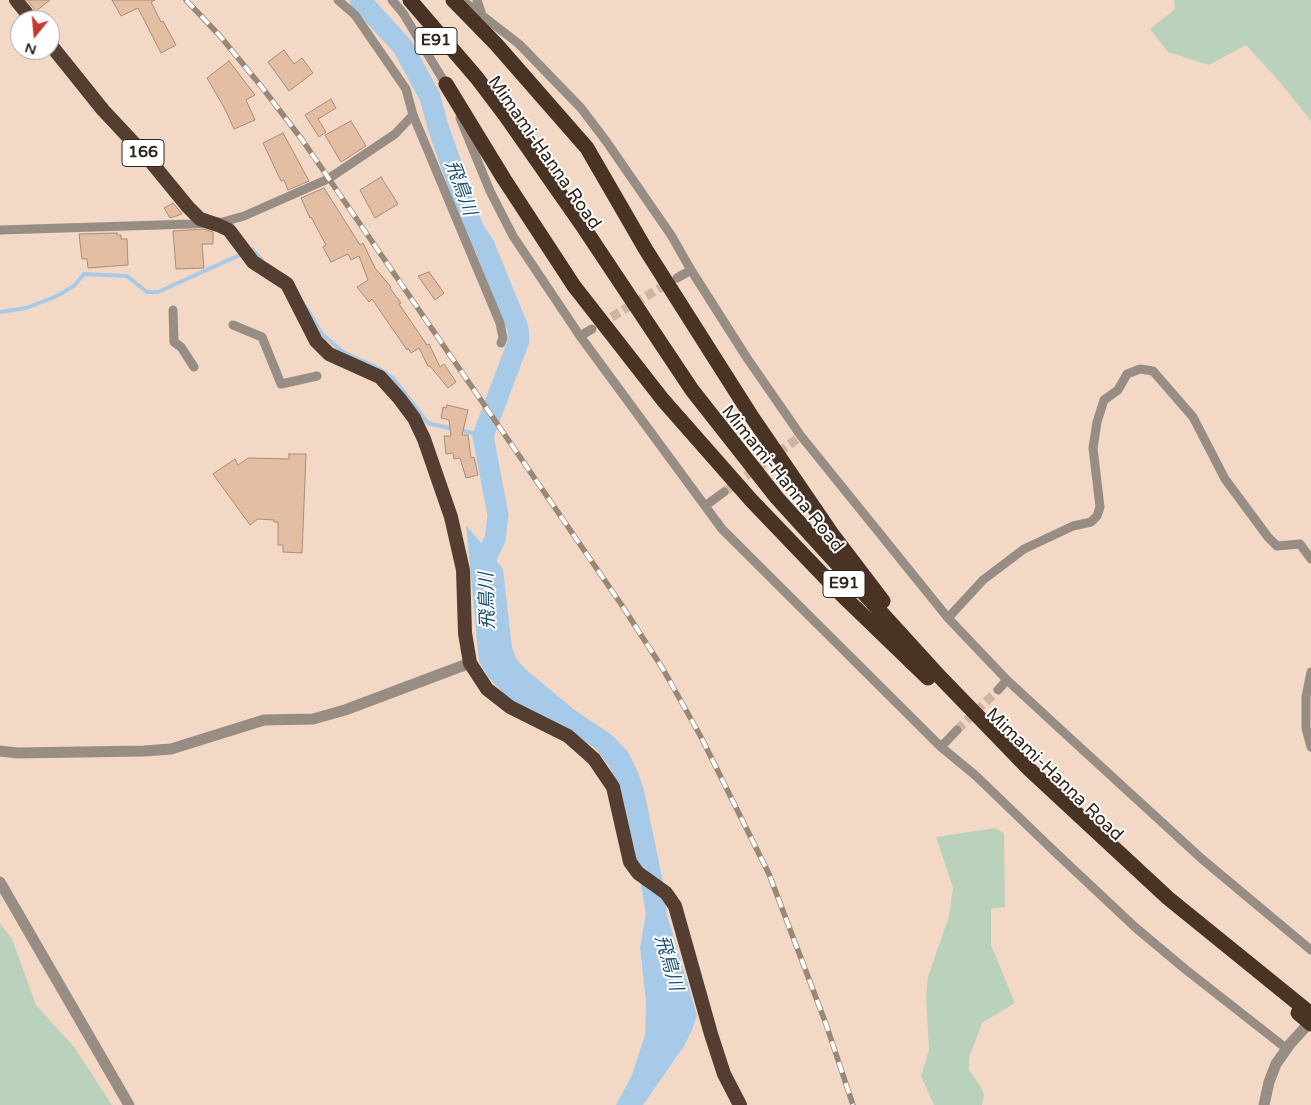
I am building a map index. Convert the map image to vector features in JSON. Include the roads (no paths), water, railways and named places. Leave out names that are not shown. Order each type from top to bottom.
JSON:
[{"type":"highway","points":[[16,0],[24,10]]},
{"type":"highway","name":"Mimami-Hanna Road","points":[[401,0],[474,80]]},
{"type":"highway","name":"Mimami-Hanna Road","points":[[410,0],[474,80],[584,228],[692,390],[777,498],[936,679],[1012,762],[1162,904],[1307,1016]]},
{"type":"highway","points":[[453,0],[496,44],[587,148],[646,250],[752,417],[832,534],[936,679]]},
{"type":"highway","name":"166","points":[[60,56],[103,110],[147,157],[188,207],[200,219],[229,230],[249,256],[287,284],[316,341],[329,354],[380,378],[399,398],[414,418],[424,439],[450,517],[463,570],[465,633],[470,663],[487,689],[510,707],[568,736],[594,759],[613,788],[630,862],[638,873],[666,893],[675,906],[724,1074],[740,1105]]},
{"type":"highway","points":[[446,84],[504,179],[574,286],[663,400],[751,500],[843,596],[936,679]]},
{"type":"street","points":[[338,0],[355,15],[406,89],[413,115],[500,323],[503,338],[501,344]]},
{"type":"street","points":[[392,0],[403,13],[446,84],[490,191],[513,236],[580,336],[722,529],[940,747],[975,775],[1136,928],[1192,975],[1287,1048]]},
{"type":"street","points":[[462,0],[519,44],[581,108],[671,235],[747,358],[801,436],[948,618],[1007,680],[1202,860],[1311,950]]},
{"type":"street","points":[[477,0],[482,16]]},
{"type":"street","points":[[0,230],[128,225],[130,227],[208,221],[223,222],[244,216],[323,181],[396,134],[413,115]]},
{"type":"street","points":[[677,278],[691,270]]},
{"type":"street","points":[[173,310],[174,342],[182,347],[194,367]]},
{"type":"street","points":[[233,326],[262,337],[281,384],[317,376]]},
{"type":"street","points":[[580,336],[592,329]]},
{"type":"street","points":[[948,618],[983,580],[1024,549],[1073,526],[1091,522],[1097,516],[1100,507],[1093,448],[1096,422],[1104,400],[1118,390],[1127,374],[1140,369],[1153,371],[1193,416],[1225,479],[1268,537],[1277,546],[1300,544],[1311,559]]},
{"type":"street","points":[[705,506],[724,492]]},
{"type":"street","points":[[0,751],[18,753],[171,749],[264,720],[313,719],[344,710],[470,663]]},
{"type":"street","points":[[1311,672],[1306,697],[1306,728],[1311,746]]},
{"type":"street","points":[[998,690],[1007,680]]},
{"type":"street","points":[[940,747],[957,730]]},
{"type":"street","points":[[0,882],[129,1105]]},
{"type":"street","points":[[1264,1105],[1269,1082],[1276,1064],[1307,1016]]},
{"type":"water","points":[[466,525],[503,569],[512,648],[517,660],[576,711],[612,735],[628,752],[644,790],[663,882],[667,915],[697,1015],[684,1046],[643,1105],[616,1105],[632,1075],[645,1035],[646,1002],[640,947],[646,914],[635,851],[622,796],[609,766],[595,748],[520,706],[504,694],[488,677],[479,661]]},
{"type":"waterway","name":"飛鳥川","points":[[360,0],[403,47],[430,97],[438,127],[456,178],[458,190],[474,230],[484,245],[518,328],[519,340],[483,436],[498,515],[495,539],[486,558],[488,580]]},
{"type":"waterway","points":[[249,251],[252,249],[262,260]]},
{"type":"waterway","points":[[0,312],[26,308],[55,297],[74,286],[84,274],[127,276],[147,292],[158,292],[242,254]]},
{"type":"waterway","points":[[306,307],[322,334],[343,352],[374,366],[393,378],[428,423],[453,429]]},
{"type":"waterway","points":[[460,430],[483,436]]},
{"type":"tunnel","points":[[600,324],[670,282]]},
{"type":"tunnel","points":[[724,492],[801,436]]},
{"type":"tunnel","points":[[957,730],[998,690]]},
{"type":"railway","points":[[186,0],[220,36],[303,141],[621,604],[663,669],[701,737],[769,874],[826,1024],[853,1105]]}]
